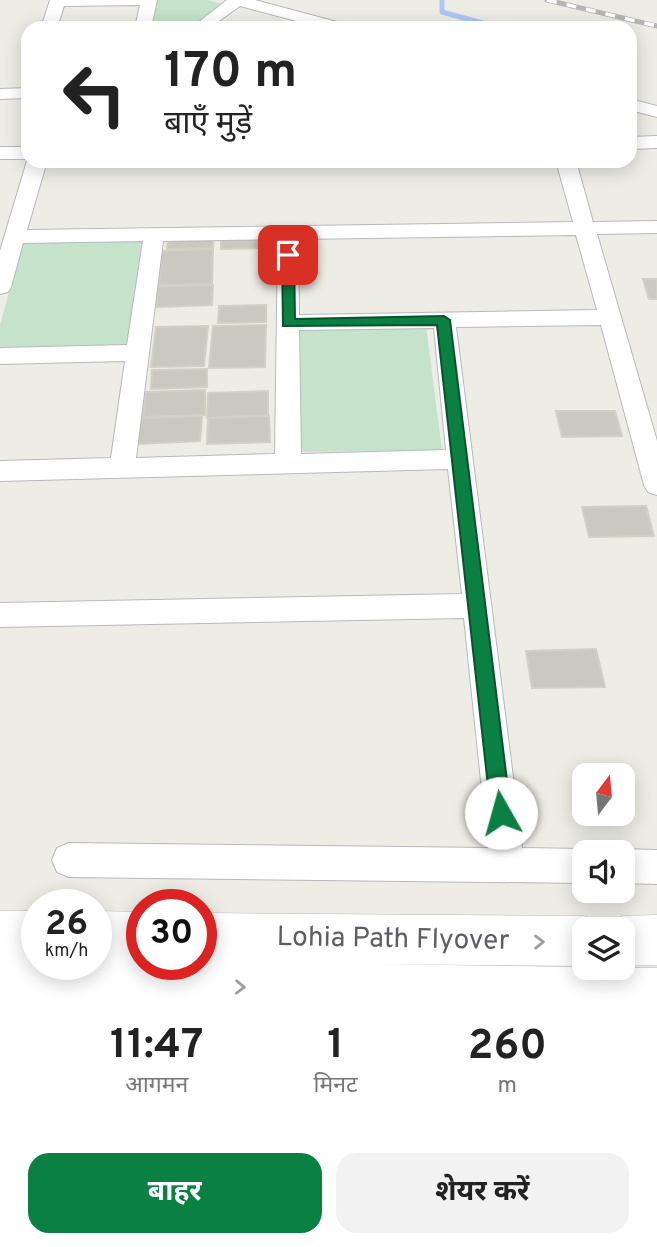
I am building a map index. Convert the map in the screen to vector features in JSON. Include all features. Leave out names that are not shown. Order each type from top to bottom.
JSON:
[{"type":"main road","points":[[0,936],[21,936]]},
{"type":"main road","name":"Lohia Path Flyover","points":[[217,938],[572,941]]},
{"type":"main road","points":[[635,941],[657,940]]},
{"type":"main road","points":[[0,984],[657,994]]},
{"type":"street","points":[[51,21],[57,1],[149,0],[144,21]]},
{"type":"street","points":[[208,21],[237,0],[316,21]]},
{"type":"street","points":[[0,94],[21,93]]},
{"type":"street","points":[[637,106],[657,111]]},
{"type":"street","points":[[637,143],[657,142]]},
{"type":"street","points":[[0,153],[21,153]]},
{"type":"street","points":[[0,287],[35,168]]},
{"type":"street","points":[[568,168],[652,452],[657,485]]},
{"type":"street","points":[[15,237],[657,227]]},
{"type":"street","points":[[288,232],[288,464]]},
{"type":"street","points":[[122,468],[154,234]]},
{"type":"street","points":[[288,323],[610,317]]},
{"type":"street","points":[[444,320],[507,865]]},
{"type":"street","points":[[0,356],[137,353]]},
{"type":"street","points":[[0,471],[460,460]]},
{"type":"street","points":[[0,615],[477,606]]},
{"type":"street","points":[[69,860],[572,866]]},
{"type":"street","points":[[635,866],[657,867]]},
{"type":"green space","points":[[158,0],[207,0],[222,4],[198,21],[153,21]]},
{"type":"green space","points":[[144,240],[128,345],[0,347],[0,325],[23,241]]},
{"type":"green space","points":[[426,326],[442,450],[301,452],[300,328]]},
{"type":"building","points":[[168,235],[214,235],[213,248],[167,249]]},
{"type":"building","points":[[267,235],[267,248],[221,249],[221,236]]},
{"type":"building","points":[[213,249],[212,284],[159,285],[162,251]]},
{"type":"building","points":[[643,279],[657,279],[657,299],[649,299]]},
{"type":"building","points":[[213,285],[212,305],[157,307],[158,287]]},
{"type":"building","points":[[266,305],[266,322],[218,323],[219,306]]},
{"type":"building","points":[[266,325],[265,367],[209,368],[213,326]]},
{"type":"building","points":[[208,326],[204,366],[151,367],[156,327]]},
{"type":"building","points":[[207,369],[207,387],[151,389],[152,370]]},
{"type":"building","points":[[205,390],[205,415],[143,417],[146,392]]},
{"type":"building","points":[[268,391],[268,415],[207,418],[208,393]]},
{"type":"building","points":[[556,411],[615,411],[622,436],[562,437]]},
{"type":"building","points":[[202,416],[200,441],[138,444],[140,418]]},
{"type":"building","points":[[269,416],[270,442],[207,444],[208,418]]},
{"type":"building","points":[[646,506],[654,536],[589,537],[582,507]]},
{"type":"building","points":[[596,649],[605,687],[532,688],[526,651]]},
{"type":"waterway","points":[[442,0],[442,12],[475,21]]},
{"type":"railway","points":[[547,0],[636,21]]},
{"type":"railway","points":[[637,21],[657,26]]},
{"type":"route","points":[[288,255],[288,323],[444,320],[501,813]]}]
